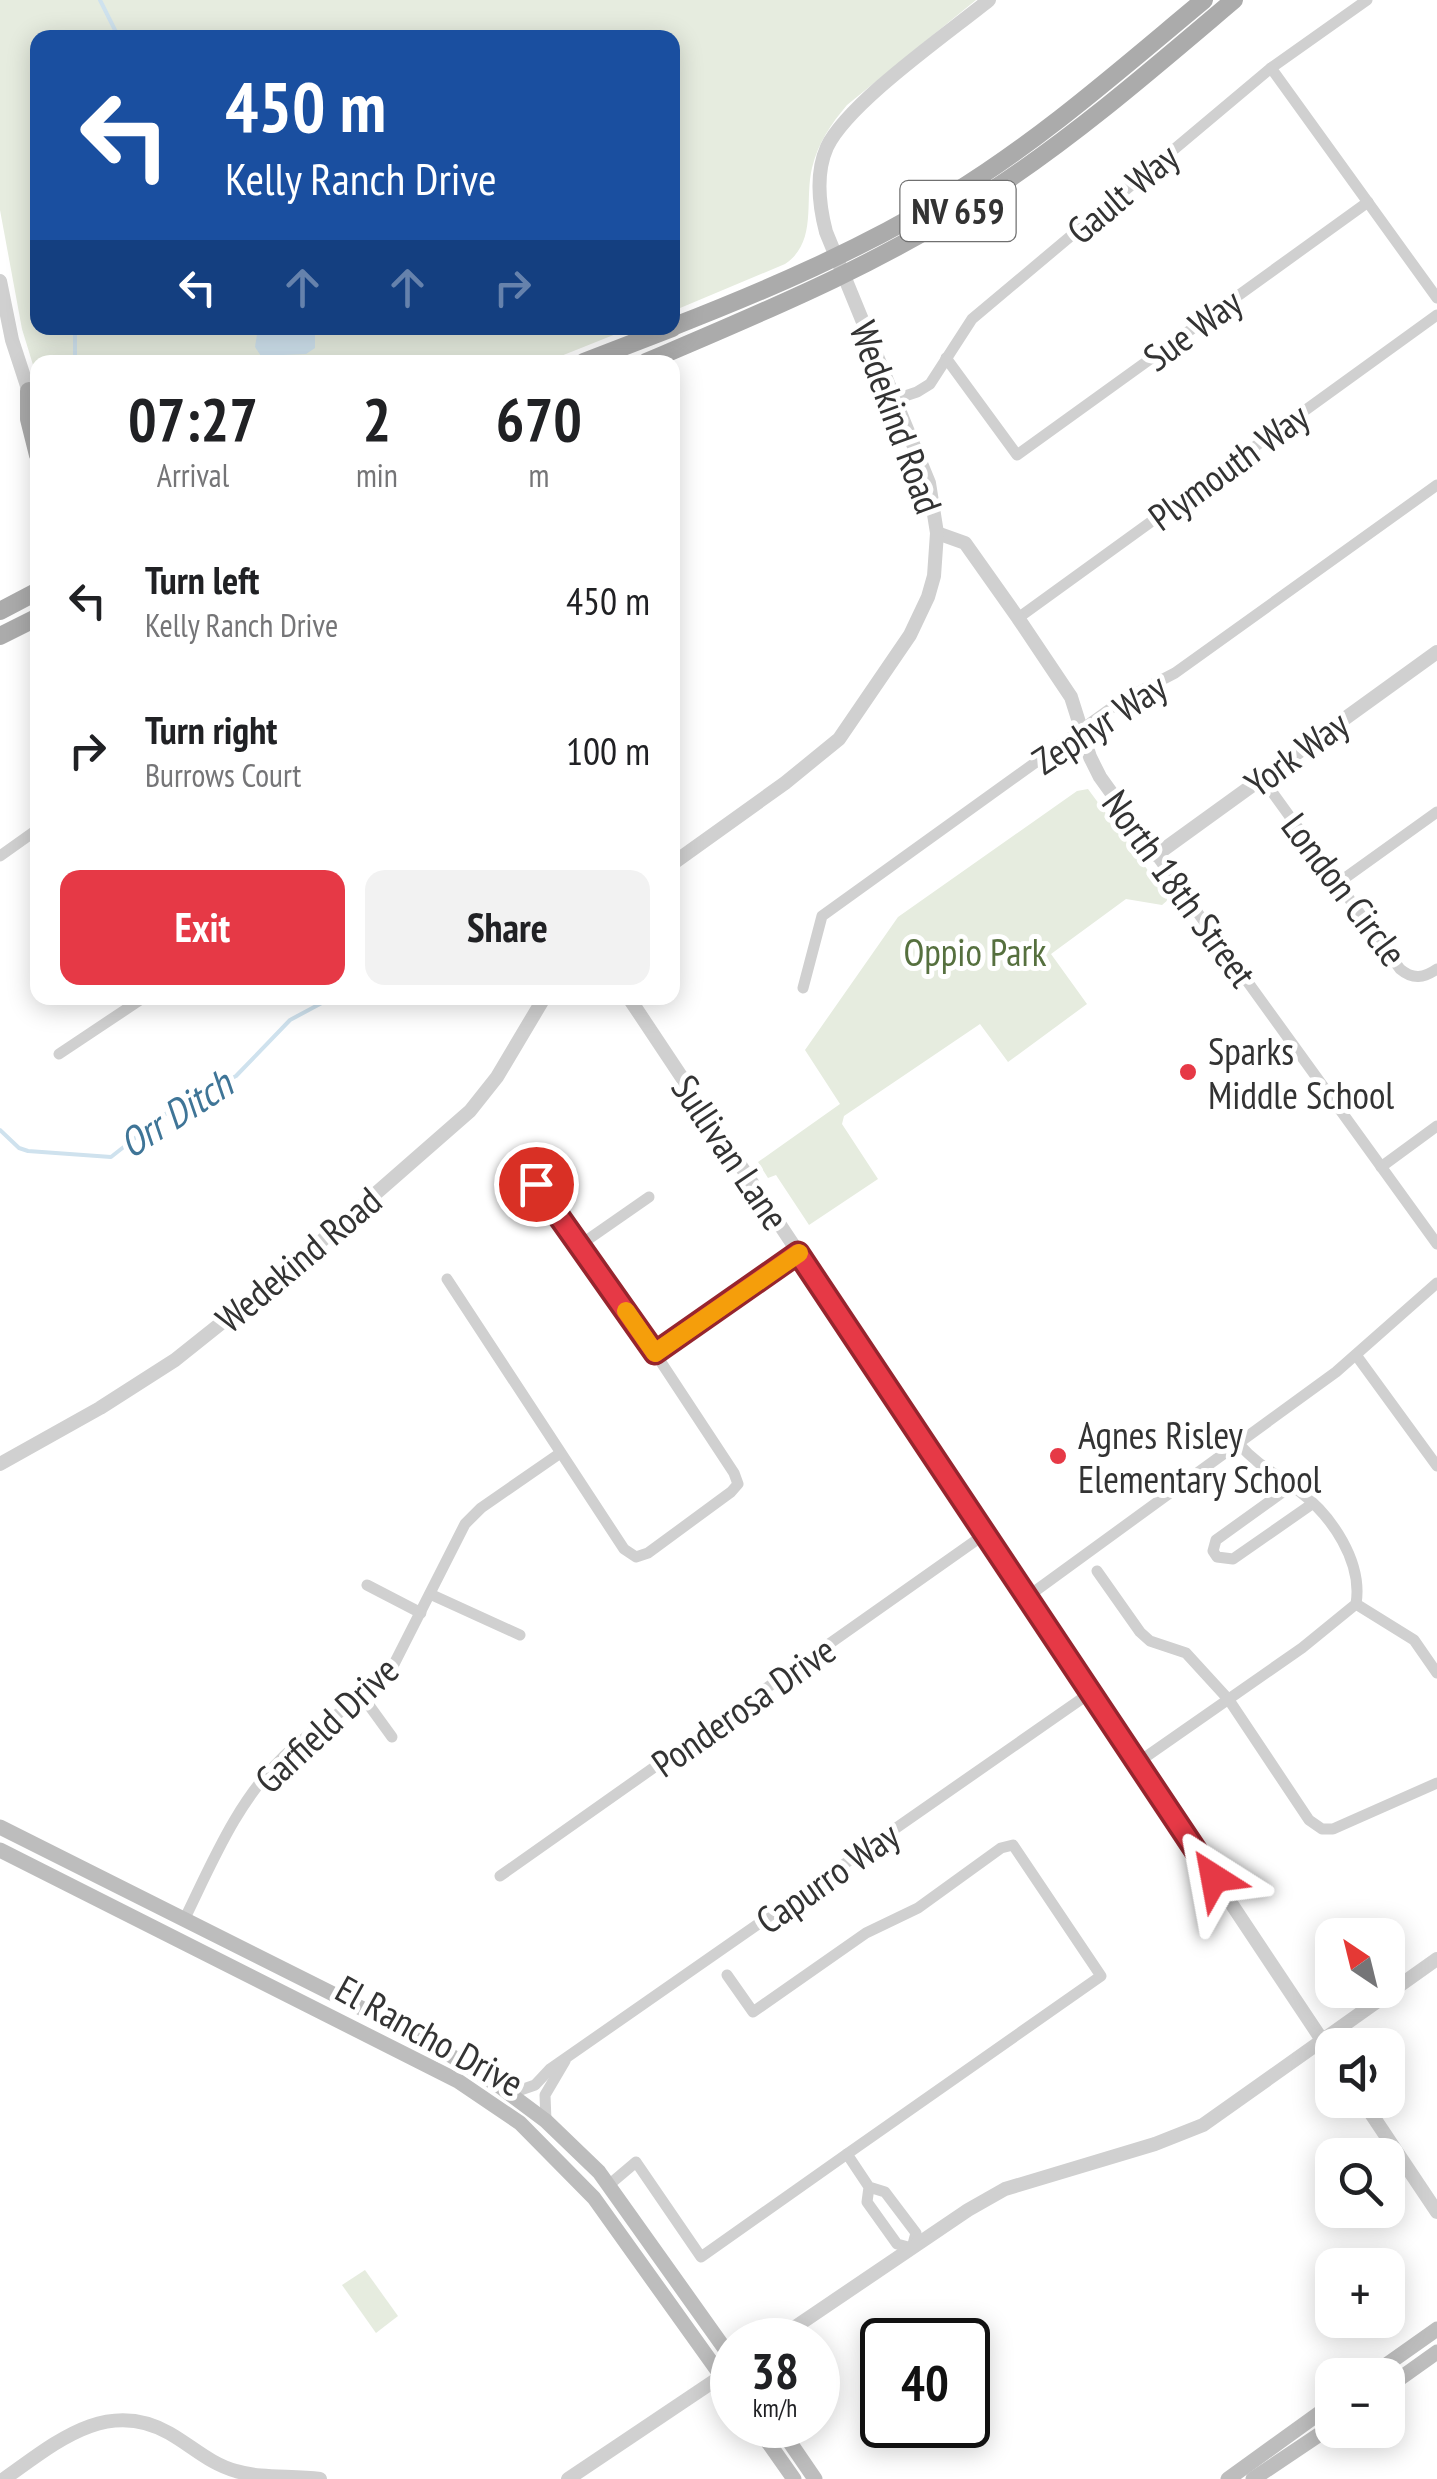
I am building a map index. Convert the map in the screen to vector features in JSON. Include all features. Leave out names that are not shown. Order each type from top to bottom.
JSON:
[{"type":"main road","name":"NV 659","points":[[680,324],[836,257],[950,196],[1081,102],[1204,0]]},
{"type":"main road","name":"NV 659","points":[[662,355],[844,276],[936,226],[1093,119],[1234,0]]},
{"type":"main road","name":"NV 659","points":[[602,355],[652,335]]},
{"type":"main road","points":[[29,391],[30,425]]},
{"type":"main road","points":[[0,611],[30,595]]},
{"type":"main road","points":[[0,636],[30,621]]},
{"type":"main road","name":"El Rancho Drive","points":[[0,1827],[442,2050],[509,2094],[546,2122],[610,2184],[710,2327]]},
{"type":"main road","name":"El Rancho Drive","points":[[0,1850],[458,2081],[520,2123],[594,2198],[710,2351]]},
{"type":"main road","points":[[520,2123],[532,2123],[557,2140],[568,2142]]},
{"type":"main road","points":[[1396,2358],[1437,2329]]},
{"type":"main road","points":[[1405,2376],[1437,2352]]},
{"type":"main road","points":[[1228,2479],[1315,2416]]},
{"type":"main road","points":[[1252,2479],[1315,2437]]},
{"type":"main road","points":[[772,2448],[794,2479]]},
{"type":"main road","points":[[794,2448],[816,2479]]},
{"type":"street","name":"Wedekind Road","points":[[680,858],[822,755],[855,720],[920,617],[934,576],[937,533],[929,483],[826,232],[819,197],[828,147],[855,110],[988,0]]},
{"type":"street","name":"Gault Way","points":[[896,399],[930,384],[960,332],[972,319],[1272,68],[1367,0]]},
{"type":"street","points":[[1272,68],[1437,298]]},
{"type":"street","name":"Sue Way","points":[[946,358],[1017,455],[1368,202]]},
{"type":"street","points":[[0,281],[12,340],[29,391]]},
{"type":"street","name":"Plymouth Way","points":[[1018,618],[1437,315]]},
{"type":"street","name":"Zephyr Way","points":[[802,988],[822,916],[1081,730],[1137,692],[1175,673],[1437,485]]},
{"type":"street","name":"North 18th Street","points":[[937,533],[965,543],[1018,618],[1071,698],[1100,776],[1437,1244]]},
{"type":"street","name":"York Way","points":[[1156,855],[1437,652]]},
{"type":"street","name":"London Circle","points":[[1262,778],[1400,970],[1421,977],[1437,969]]},
{"type":"street","points":[[1338,884],[1437,812]]},
{"type":"street","points":[[0,856],[30,835]]},
{"type":"street","points":[[59,1054],[133,1005]]},
{"type":"street","name":"Wedekind Road","points":[[0,1464],[152,1376],[225,1323],[294,1265],[470,1112],[496,1078],[540,1005]]},
{"type":"street","name":"Sullivan Lane","points":[[634,1005],[1315,2029]]},
{"type":"street","points":[[1381,1166],[1437,1126]]},
{"type":"street","points":[[447,1279],[624,1550],[636,1557],[648,1552],[738,1484],[655,1353],[536,1184]]},
{"type":"street","points":[[580,1245],[649,1196]]},
{"type":"street","points":[[655,1353],[798,1253]]},
{"type":"street","points":[[1027,1597],[1356,1355],[1437,1284]]},
{"type":"street","points":[[1356,1355],[1437,1466]]},
{"type":"street","points":[[1137,1763],[1302,1648],[1356,1604],[1358,1575],[1326,1518],[1238,1444]]},
{"type":"street","name":"Garfield Drive","points":[[184,1920],[232,1824],[255,1788],[292,1749],[390,1674],[464,1524],[559,1454]]},
{"type":"street","points":[[1291,1486],[1216,1540],[1217,1556],[1233,1559],[1312,1504]]},
{"type":"street","name":"Ponderosa Drive","points":[[500,1876],[985,1534]]},
{"type":"street","points":[[1097,1571],[1140,1632],[1150,1641],[1186,1653],[1229,1700],[1309,1820],[1322,1829],[1333,1829],[1437,1783]]},
{"type":"street","points":[[367,1585],[421,1613]]},
{"type":"street","points":[[430,1594],[520,1635]]},
{"type":"street","points":[[1356,1604],[1414,1640],[1437,1673]]},
{"type":"street","name":"Capurro Way","points":[[509,2094],[534,2085],[550,2069],[1090,1693]]},
{"type":"street","points":[[363,1697],[392,1736]]},
{"type":"street","points":[[610,2184],[636,2162],[701,2257],[1100,1976],[1012,1846],[1001,1848],[918,1908],[866,1933],[753,2012],[727,1975]]},
{"type":"street","points":[[1353,2028],[1437,1960]]},
{"type":"street","points":[[809,2318],[1006,2190],[1203,2125],[1315,2056]]},
{"type":"street","points":[[546,2122],[545,2094],[565,2061]]},
{"type":"street","points":[[1374,2118],[1437,2212]]},
{"type":"street","points":[[846,2154],[869,2187],[885,2192],[916,2233],[912,2248]]},
{"type":"street","points":[[869,2187],[866,2202],[897,2244],[912,2248]]},
{"type":"street","points":[[568,2479],[710,2384]]},
{"type":"street","points":[[4,2479],[70,2432],[88,2424],[123,2420],[158,2427],[200,2455],[236,2471],[320,2479]]},
{"type":"green space","points":[[0,0],[976,0],[847,105],[836,119],[815,159],[806,233],[795,255],[785,264],[680,308],[680,30],[30,30],[30,335],[614,335],[564,355],[30,355],[0,210]]},
{"type":"green space","name":"Oppio Park","points":[[1088,789],[1169,899],[1162,905],[1126,899],[1051,954],[1087,1004],[1008,1062],[980,1024],[844,1116],[842,1124],[878,1179],[809,1225],[776,1175],[768,1178],[758,1162],[840,1104],[805,1050],[898,917],[1077,791]]},
{"type":"green space","points":[[365,2270],[398,2316],[376,2333],[342,2285]]},
{"type":"water","points":[[257,335],[315,335],[315,348],[306,354],[260,355],[255,347]]},
{"type":"waterway","name":"Orr Ditch","points":[[100,0],[115,30]]},
{"type":"waterway","name":"Orr Ditch","points":[[75,335],[75,355]]},
{"type":"waterway","name":"Orr Ditch","points":[[0,1130],[28,1151],[111,1157],[168,1112],[236,1076],[290,1020],[318,1005]]},
{"type":"slow traffic","points":[[626,1311],[655,1353],[799,1253]]},
{"type":"place","name":"Sparks Middle School","points":[[1188,1072]]},
{"type":"place","name":"Agnes Risley Elementary School","points":[[1058,1456]]},
{"type":"route","points":[[536,1184],[655,1353],[798,1253],[1214,1878]]}]
